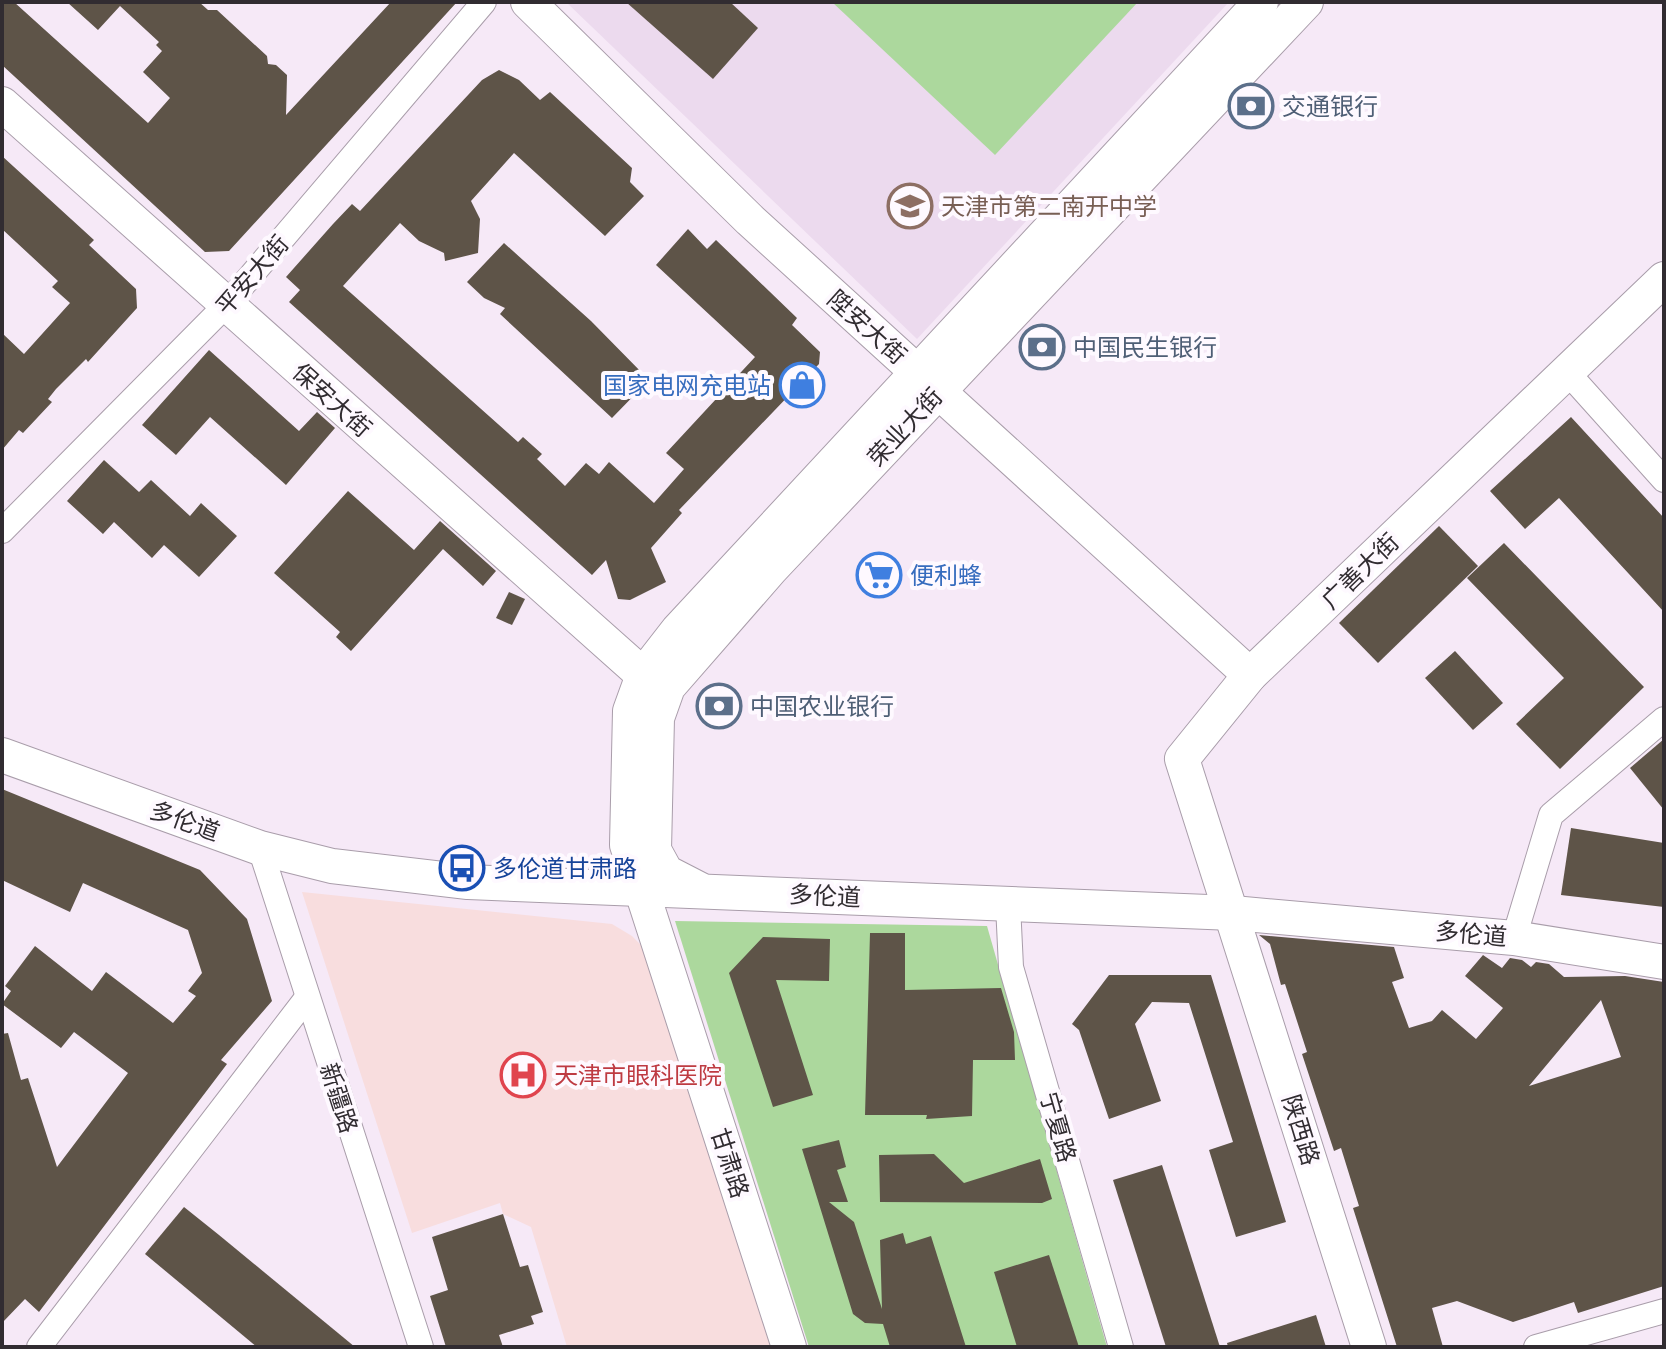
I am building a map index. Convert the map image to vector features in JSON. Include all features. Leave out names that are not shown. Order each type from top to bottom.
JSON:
[{"type":"street","name":"平安大街","points":[[2,531],[226,305],[484,2]]},
{"type":"street","name":"陞安大街","points":[[528,2],[750,220],[1250,675]]},
{"type":"street","name":"荣业大街","points":[[641,887],[627,845],[630,711],[656,681],[771,569],[927,382],[1261,2]]},
{"type":"street","name":"荣业大街","points":[[927,382],[1306,2]]},
{"type":"street","name":"保安大街","points":[[2,104],[226,305],[656,681]]},
{"type":"street","name":"广善大街","points":[[1233,913],[1182,759],[1250,675],[1664,279]]},
{"type":"street","points":[[1568,373],[1664,480]]},
{"type":"street","name":"荣业大街","points":[[656,681],[654,850],[666,872],[703,890]]},
{"type":"street","points":[[1514,938],[1551,815],[1664,719]]},
{"type":"street","name":"多伦道","points":[[2,755],[260,848],[332,866],[468,882],[1233,913],[1514,938],[1664,962]]},
{"type":"street","name":"新疆路","points":[[260,848],[306,999],[421,1347]]},
{"type":"street","name":"甘肃路","points":[[641,887],[789,1347]]},
{"type":"street","name":"宁夏路","points":[[1008,905],[1011,967],[1121,1347]]},
{"type":"street","name":"陕西路","points":[[1233,913],[1369,1347]]},
{"type":"street","points":[[39,1347],[306,999]]},
{"type":"street","points":[[1536,1347],[1664,1311]]},
{"type":"shaded area","name":"天津市第二南开中学","points":[[566,2],[1229,2],[917,339]]},
{"type":"shaded area","name":"天津市眼科医院","points":[[302,892],[612,924],[632,936],[643,947],[773,1347],[567,1347],[531,1227],[503,1214],[500,1203],[412,1233]]},
{"type":"green space","points":[[832,2],[1138,2],[995,155]]},
{"type":"green space","points":[[675,921],[987,926],[1107,1347],[809,1347]]},
{"type":"building","points":[[2,2],[14,2],[148,123],[170,98],[143,72],[162,51],[156,45],[159,42],[120,6],[98,30],[67,2],[199,2],[208,10],[217,10],[267,56],[268,64],[276,65],[287,75],[286,115],[391,2],[457,2],[229,251],[205,252],[2,65]]},
{"type":"building","points":[[626,2],[730,2],[758,28],[713,79]]},
{"type":"building","points":[[499,70],[519,80],[540,100],[550,92],[632,168],[630,182],[644,196],[605,236],[514,153],[471,201],[480,219],[478,253],[445,261],[444,253],[419,241],[400,223],[343,286],[518,442],[523,437],[542,454],[537,459],[565,486],[586,463],[599,474],[609,462],[654,503],[684,469],[666,453],[755,357],[656,265],[688,229],[707,249],[716,240],[797,318],[792,325],[820,352],[819,364],[679,510],[682,513],[651,548],[666,582],[630,600],[618,599],[606,560],[592,575],[289,302],[300,290],[286,277],[333,224],[352,204],[360,211],[482,80]]},
{"type":"building","points":[[2,156],[94,240],[89,245],[136,289],[137,308],[88,362],[86,359],[56,389],[48,399],[52,402],[23,433],[19,430],[2,450],[2,333],[24,354],[70,303],[52,287],[58,281],[2,229]]},
{"type":"building","points":[[504,243],[591,321],[649,380],[612,418],[500,314],[505,308],[484,298],[467,282]]},
{"type":"building","points":[[209,350],[299,431],[317,412],[335,428],[286,485],[210,417],[176,455],[142,425]]},
{"type":"building","points":[[1571,417],[1664,518],[1664,612],[1559,498],[1525,529],[1490,491]]},
{"type":"building","points":[[104,460],[139,492],[151,480],[190,516],[201,503],[237,536],[199,577],[164,545],[152,558],[114,522],[103,534],[67,501]]},
{"type":"building","points":[[348,491],[414,550],[440,521],[496,571],[483,586],[443,549],[351,651],[336,637],[340,632],[274,573]]},
{"type":"building","points":[[1439,526],[1478,566],[1378,663],[1339,623]]},
{"type":"building","points":[[1504,543],[1644,687],[1560,769],[1516,724],[1564,678],[1467,578]]},
{"type":"building","points":[[509,592],[525,599],[512,625],[496,618]]},
{"type":"building","points":[[1455,651],[1503,703],[1473,730],[1425,678]]},
{"type":"building","points":[[1664,739],[1664,810],[1630,768]]},
{"type":"building","points":[[2,789],[200,870],[247,919],[272,1001],[221,1060],[227,1064],[39,1312],[25,1299],[2,1323],[2,1034],[8,1033],[21,1080],[28,1078],[57,1167],[128,1073],[74,1032],[61,1048],[2,1004],[11,991],[5,986],[35,946],[92,991],[106,972],[173,1023],[196,996],[188,991],[202,973],[188,930],[83,883],[70,912],[2,880]]},
{"type":"building","points":[[1571,828],[1664,843],[1664,907],[1561,895]]},
{"type":"building","points":[[870,933],[905,933],[905,990],[1001,988],[1014,1032],[1015,1060],[973,1060],[972,1116],[926,1119],[927,1115],[865,1115]]},
{"type":"building","points":[[1259,935],[1394,947],[1404,978],[1392,982],[1409,1028],[1432,1021],[1442,1010],[1476,1039],[1503,1008],[1465,976],[1483,955],[1502,968],[1510,958],[1522,960],[1531,967],[1536,962],[1549,964],[1564,977],[1625,976],[1664,982],[1664,1286],[1578,1313],[1574,1302],[1513,1322],[1457,1301],[1432,1308],[1443,1347],[1397,1347],[1353,1208],[1359,1206],[1341,1148],[1334,1151],[1302,1054],[1307,1052],[1285,984],[1281,985],[1270,944]],"holes":[[[1601,1000],[1621,1057],[1529,1086]]]},
{"type":"building","points":[[763,937],[830,939],[829,981],[776,980],[813,1095],[773,1107],[729,973]]},
{"type":"building","points":[[1109,975],[1211,975],[1286,1222],[1236,1237],[1209,1150],[1233,1142],[1189,1003],[1152,1002],[1135,1024],[1161,1101],[1109,1119],[1079,1030],[1072,1024]]},
{"type":"building","points":[[839,1140],[846,1167],[837,1170],[848,1202],[829,1202],[854,1222],[882,1309],[880,1240],[903,1233],[906,1244],[931,1236],[966,1347],[890,1347],[883,1324],[865,1323],[853,1314],[802,1149]]},
{"type":"building","points":[[934,1154],[964,1183],[1040,1159],[1052,1199],[1042,1203],[880,1202],[879,1155]]},
{"type":"building","points":[[1162,1165],[1220,1347],[1166,1347],[1113,1180]]},
{"type":"building","points":[[184,1207],[355,1347],[257,1347],[145,1254]]},
{"type":"building","points":[[503,1214],[520,1267],[528,1265],[543,1312],[531,1316],[534,1324],[499,1335],[503,1347],[446,1347],[430,1296],[448,1290],[432,1237]]},
{"type":"building","points":[[1049,1255],[1079,1347],[1017,1347],[994,1272]]},
{"type":"building","points":[[1316,1315],[1326,1347],[1228,1347],[1227,1343]]},
{"type":"place","name":"交通银行","points":[[1251,106]]},
{"type":"place","name":"天津市第二南开中学","points":[[910,206]]},
{"type":"place","name":"中国民生银行","points":[[1042,347]]},
{"type":"place","name":"国家电网充电站","points":[[802,385]]},
{"type":"place","name":"便利蜂","points":[[879,575]]},
{"type":"place","name":"中国农业银行","points":[[719,706]]},
{"type":"place","name":"多伦道甘肃路","points":[[462,868]]},
{"type":"place","name":"天津市眼科医院","points":[[523,1075]]}]
